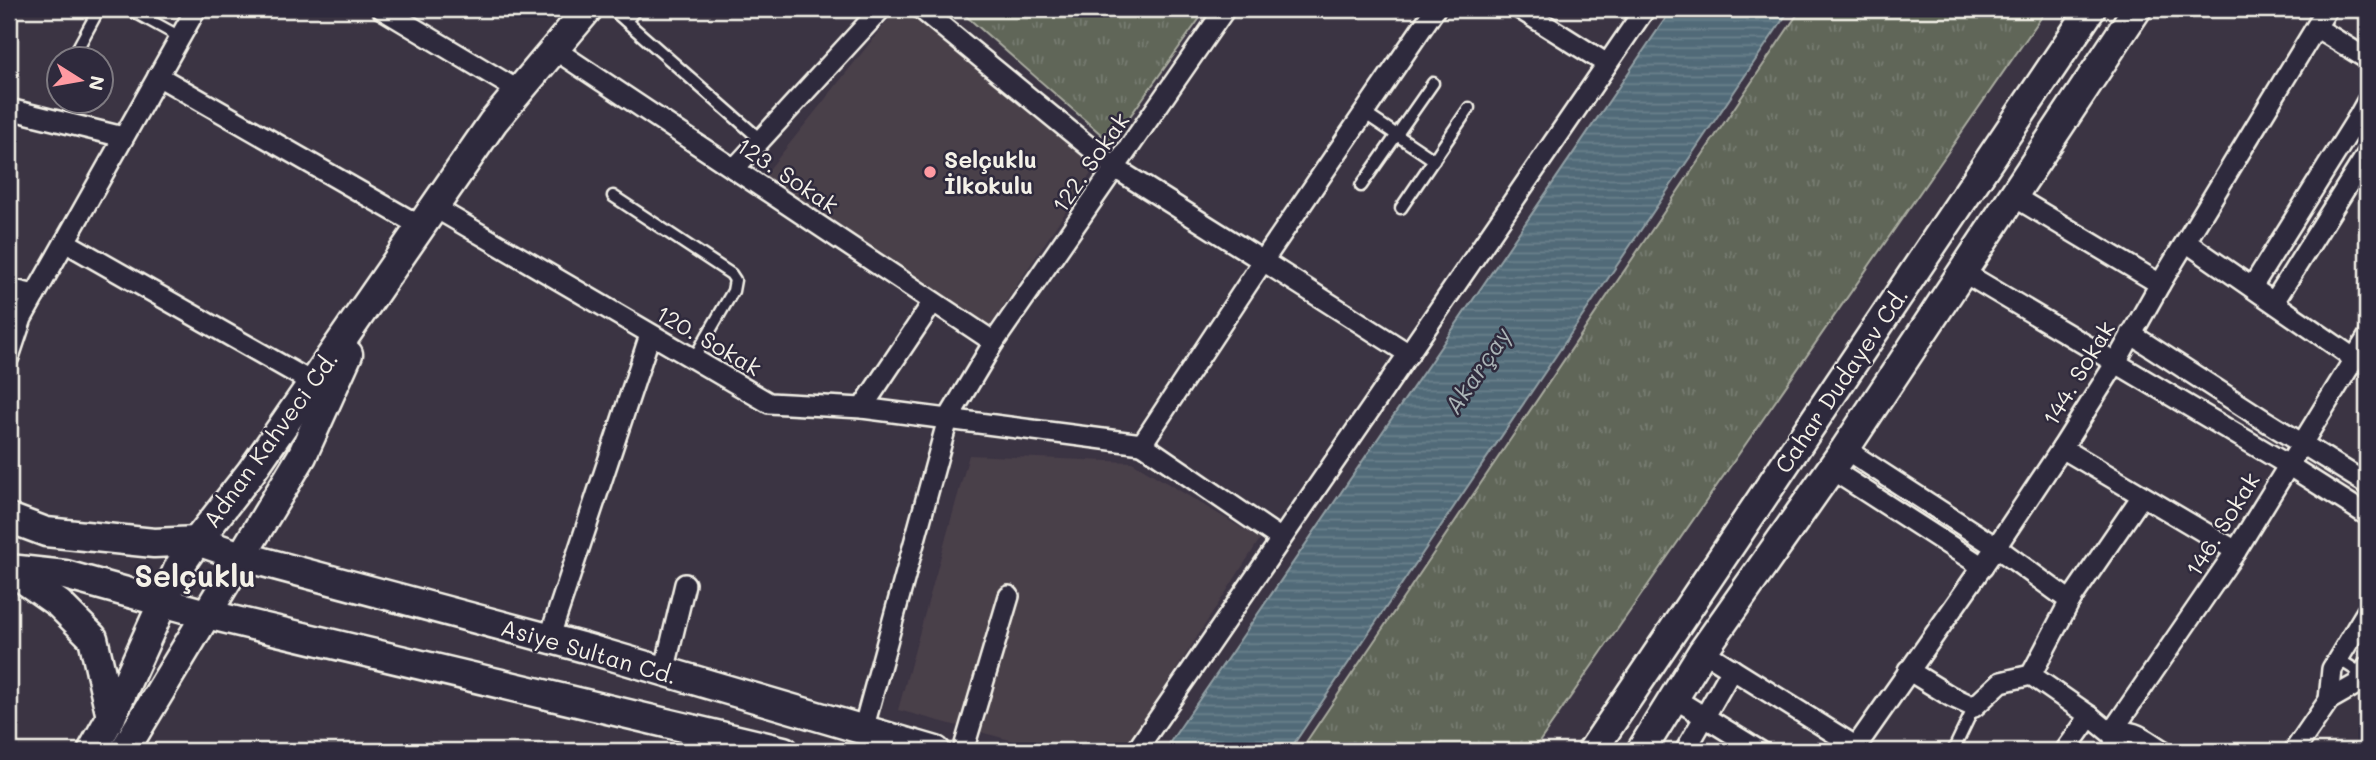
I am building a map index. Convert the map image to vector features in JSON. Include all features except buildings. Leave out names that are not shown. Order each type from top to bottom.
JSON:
[{"type":"main road","name":"Adnan Kahveci Cd.","points":[[92,751],[111,718],[179,567],[251,472],[493,122],[588,9]]},
{"type":"main road","name":"Cahar Dudayev Cd.","points":[[1592,751],[2091,9]]},
{"type":"main road","name":"Cahar Dudayev Cd.","points":[[1641,751],[1703,651],[1838,459],[2137,9]]},
{"type":"main road","name":"Adnan Kahveci Cd.","points":[[124,751],[302,456],[382,282]]},
{"type":"main road","points":[[9,518],[46,532],[154,543],[197,541]]},
{"type":"main road","name":"Asiye Sultan Cd.","points":[[197,541],[241,556],[549,639],[936,751]]},
{"type":"main road","points":[[10,573],[65,575],[701,742],[784,751]]},
{"type":"main road","points":[[10,573],[59,604],[93,638],[111,718]]},
{"type":"street","points":[[9,357],[22,318],[196,9]]},
{"type":"street","points":[[382,9],[519,90]]},
{"type":"street","points":[[734,169],[881,9]]},
{"type":"street","points":[[921,9],[1115,168],[1409,354]]},
{"type":"street","points":[[1282,539],[1142,444],[1435,9]]},
{"type":"street","points":[[1520,9],[1607,64]]},
{"type":"street","points":[[1136,751],[1645,9]]},
{"type":"street","name":"144. Sokak","points":[[1854,749],[1983,567],[2062,448],[2327,9]]},
{"type":"street","name":"122. Sokak","points":[[863,730],[947,419],[994,342],[1115,168],[1218,12]]},
{"type":"street","points":[[2317,28],[2367,59]]},
{"type":"street","name":"123. Sokak","points":[[554,49],[994,342]]},
{"type":"street","name":"120. Sokak","points":[[158,76],[650,335],[769,402],[862,408],[1142,444]]},
{"type":"street","points":[[2252,287],[2362,122],[2367,101]]},
{"type":"street","points":[[9,108],[123,137]]},
{"type":"street","points":[[2274,302],[2367,154]]},
{"type":"street","points":[[2013,196],[2160,284]]},
{"type":"street","points":[[65,242],[313,383]]},
{"type":"street","points":[[2186,242],[2356,359]]},
{"type":"street","points":[[1963,272],[2288,465],[2367,515]]},
{"type":"street","points":[[9,289],[35,295]]},
{"type":"street","points":[[862,408],[933,302]]},
{"type":"street","points":[[2131,334],[2367,484]]},
{"type":"street","points":[[549,639],[650,335]]},
{"type":"street","name":"146. Sokak","points":[[2114,740],[2236,551],[2367,338]]},
{"type":"street","points":[[2062,448],[2236,551]]},
{"type":"street","points":[[1838,459],[1996,547],[2070,601]]},
{"type":"street","points":[[1838,459],[1983,567]]},
{"type":"street","points":[[2031,676],[2070,601],[2142,496]]},
{"type":"street","points":[[664,672],[685,584]]},
{"type":"street","points":[[963,751],[1009,596]]},
{"type":"street","points":[[2329,700],[2332,669],[2367,611]]},
{"type":"street","points":[[1703,651],[1854,749]]},
{"type":"street","points":[[1685,751],[1732,669]]},
{"type":"street","points":[[1908,670],[1950,696],[1974,707],[2001,682],[2031,676],[2090,716],[2114,740],[2121,731],[2131,731],[2164,751]]},
{"type":"street","points":[[2294,751],[2329,700],[2357,684],[2366,673]]},
{"type":"street","points":[[1674,698],[1760,751]]},
{"type":"street","points":[[2065,751],[2090,716]]},
{"type":"lane","points":[[79,46],[99,9]]},
{"type":"lane","points":[[129,9],[180,37]]},
{"type":"lane","points":[[612,9],[761,140]]},
{"type":"lane","points":[[625,21],[636,9]]},
{"type":"lane","points":[[1361,186],[1433,83]]},
{"type":"lane","points":[[1401,208],[1469,108]]},
{"type":"lane","points":[[1364,113],[1434,160]]},
{"type":"lane","points":[[613,195],[731,274],[735,280],[733,291],[693,360]]},
{"type":"lane","points":[[2338,659],[2366,673]]},
{"type":"lane","points":[[1953,751],[1974,707]]},
{"type":"shaded area","name":"Selçuklu İlkokulu","points":[[897,9],[916,9],[1096,166],[990,326],[763,177]]},
{"type":"shaded area","points":[[969,455],[1132,462],[1260,539],[1124,751],[1051,751],[898,710]]},
{"type":"green space","points":[[958,9],[1190,9],[1200,18],[1111,143]]},
{"type":"green space","points":[[1801,9],[2047,9],[1533,751],[1300,751]]},
{"type":"water","name":"Akarçay","points":[[1672,9],[1790,9],[1289,751],[1164,751]]},
{"type":"place","name":"Selçuklu İlkokulu","points":[[930,172]]},
{"type":"district","name":"Selçuklu","points":[[195,575]]}]
